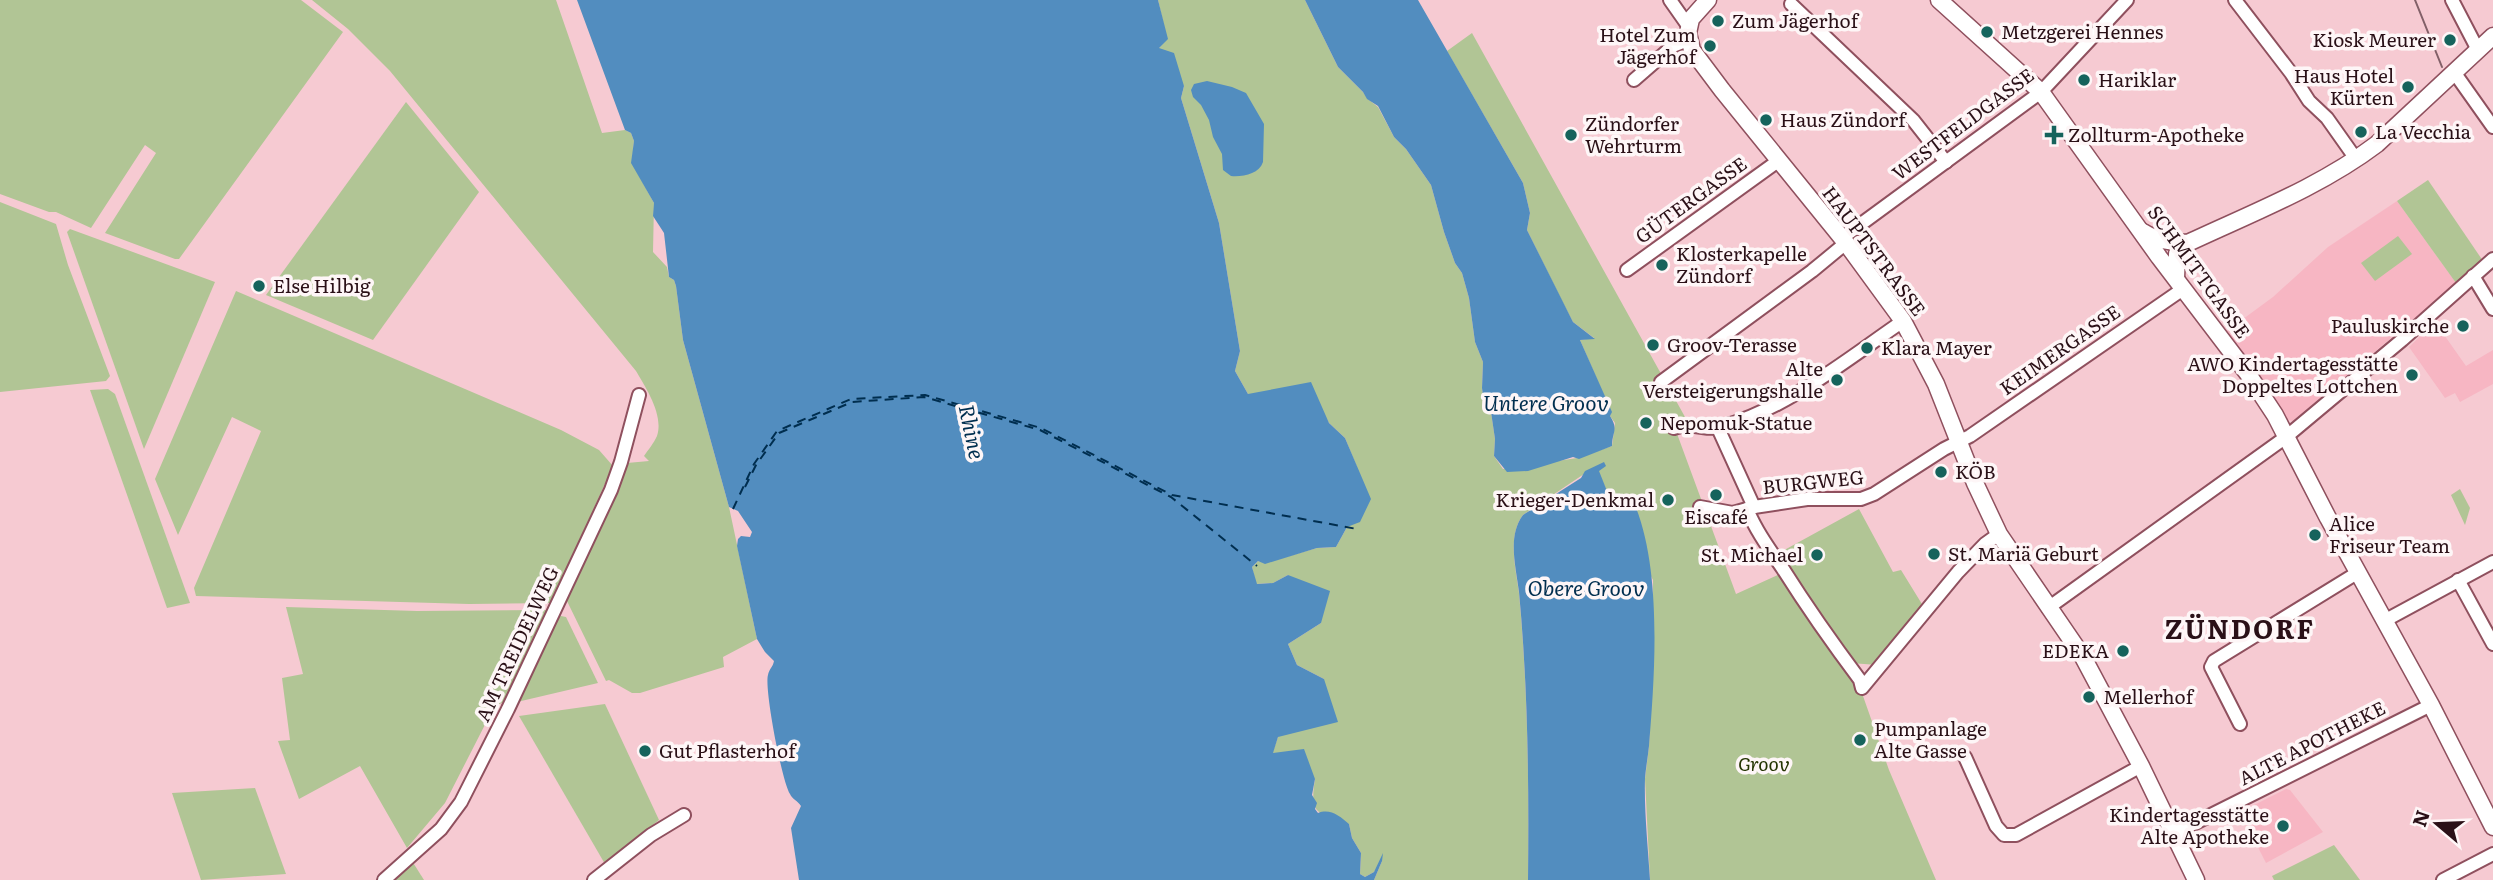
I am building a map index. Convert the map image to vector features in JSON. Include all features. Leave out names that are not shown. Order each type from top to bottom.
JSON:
[{"type":"main road","points":[[1689,33],[1696,13],[1708,0]]},
{"type":"main road","name":"SCHMITTGASSE","points":[[1940,0],[2041,92],[2248,374],[2275,415],[2357,573],[2431,705],[2493,827]]},
{"type":"main road","name":"HAUPTSTRASSE","points":[[1689,33],[1698,60],[1844,241],[1903,321],[1932,375],[1999,534],[2083,657],[2141,766],[2196,880]]},
{"type":"main road","points":[[2180,283],[2177,254],[2188,243],[2324,179],[2356,159],[2377,144],[2493,36]]},
{"type":"main road","points":[[2141,231],[2152,238],[2188,243]]},
{"type":"street","points":[[1634,80],[1689,33],[1670,0]]},
{"type":"street","name":"WESTFELDGASSE","points":[[1661,382],[1812,271],[1893,201],[2041,92],[2127,0]]},
{"type":"street","points":[[2235,0],[2309,101],[2327,118],[2356,159]]},
{"type":"street","points":[[2452,0],[2478,50]]},
{"type":"street","points":[[1791,4],[1913,120],[1946,162]]},
{"type":"street","points":[[2454,72],[2493,127]]},
{"type":"street","name":"GÜTERGASSE","points":[[1627,270],[1778,161]]},
{"type":"street","points":[[2048,608],[2286,437],[2382,358],[2493,259]]},
{"type":"street","points":[[2473,276],[2493,309]]},
{"type":"street","name":"KEIMERGASSE","points":[[1958,442],[2180,283]]},
{"type":"street","points":[[1674,428],[1690,424],[1718,428],[1757,413],[1794,394],[1903,321]]},
{"type":"street","name":"AM TREIDELWEG","points":[[384,880],[441,829],[461,802],[611,490],[639,395]]},
{"type":"street","points":[[1718,428],[1751,508],[1752,522],[1820,626],[1860,680],[1862,688],[1958,572],[1985,544],[1999,534]]},
{"type":"street","name":"BURGWEG","points":[[1700,507],[1733,513],[1807,499],[1861,499],[1874,495],[1958,442]]},
{"type":"street","points":[[2384,621],[2493,562]]},
{"type":"street","points":[[2240,724],[2211,667],[2214,661],[2357,573]]},
{"type":"street","points":[[2458,580],[2493,644]]},
{"type":"street","name":"ALTE APOTHEKE","points":[[2173,834],[2431,705]]},
{"type":"street","points":[[1965,757],[1996,826],[2004,835],[2017,835],[2141,766]]},
{"type":"street","points":[[594,880],[651,835],[684,815]]},
{"type":"street","points":[[2442,880],[2493,855]]},
{"type":"shaded area","points":[[2397,201],[2456,283],[2293,421],[2288,420],[2224,333],[2273,297],[2328,247]]},
{"type":"shaded area","points":[[2435,322],[2466,366],[2493,350],[2493,384],[2460,402],[2455,393],[2445,398],[2409,347]]},
{"type":"shaded area","name":"Kindertagesstätte Alte Apotheke","points":[[2286,789],[2290,790],[2323,832],[2266,863],[2240,812]]},
{"type":"green space","points":[[0,0],[301,0],[343,32],[179,259],[175,259],[105,233],[156,153],[145,145],[91,228],[56,212],[49,212],[0,194]]},
{"type":"green space","points":[[312,0],[556,0],[602,133],[625,130],[631,133],[634,141],[632,163],[654,203],[653,252],[667,267],[669,277],[674,280],[676,286],[683,340],[729,507],[757,639],[723,657],[724,667],[640,693],[632,693],[609,680],[606,681],[566,599],[627,463],[649,461],[644,456],[656,439],[659,428],[653,402],[636,371],[390,71],[348,29]]},
{"type":"green space","name":"Groov","points":[[1158,0],[1305,0],[1338,67],[1378,107],[1394,137],[1406,149],[1431,185],[1444,232],[1455,263],[1462,273],[1469,298],[1475,342],[1483,362],[1482,388],[1485,405],[1491,412],[1495,439],[1494,456],[1503,469],[1577,458],[1612,446],[1615,423],[1580,340],[1594,338],[1573,322],[1562,301],[1527,230],[1530,213],[1523,183],[1447,51],[1472,33],[1690,426],[1676,431],[1736,594],[1780,574],[1863,696],[1889,770],[1936,880],[1650,880],[1645,779],[1653,655],[1653,580],[1598,471],[1584,474],[1523,515],[1515,533],[1514,553],[1526,701],[1528,880],[1374,880],[1382,861],[1374,872],[1365,877],[1360,874],[1361,853],[1352,838],[1349,824],[1318,811],[1313,800],[1315,779],[1272,754],[1278,737],[1324,679],[1297,665],[1288,644],[1321,623],[1288,575],[1273,583],[1256,584],[1252,567],[1258,561],[1265,563],[1317,548],[1336,547],[1347,527],[1357,467],[1345,438],[1329,423],[1321,409],[1248,394],[1235,371],[1240,351],[1219,223],[1181,98],[1184,86],[1158,49],[1167,39]]},
{"type":"green space","points":[[406,102],[479,192],[373,340],[266,295]]},
{"type":"green space","points":[[2428,180],[2483,261],[2456,283],[2397,201]]},
{"type":"green space","points":[[0,202],[56,224],[68,265],[110,376],[106,381],[0,392]]},
{"type":"green space","points":[[70,229],[215,282],[144,449],[67,232]]},
{"type":"green space","points":[[2398,236],[2412,254],[2375,281],[2361,263]]},
{"type":"green space","points":[[236,291],[561,430],[599,450],[613,466],[551,603],[469,604],[196,596],[194,588],[261,431],[232,417],[178,535],[155,479]]},
{"type":"green space","points":[[108,389],[115,394],[190,603],[167,608],[90,390]]},
{"type":"green space","points":[[2460,489],[2470,508],[2465,525],[2451,495]]},
{"type":"green space","points":[[1859,509],[1893,572],[1901,570],[1925,609],[1878,665],[1850,663],[1777,554]]},
{"type":"green space","points":[[286,607],[417,611],[548,610],[505,701],[494,707],[445,803],[407,848],[360,766],[299,799],[278,741],[290,740],[282,678],[303,674]]},
{"type":"green space","points":[[557,617],[566,617],[598,683],[517,702]]},
{"type":"green space","points":[[605,704],[659,820],[605,864],[519,716]]},
{"type":"green space","points":[[255,788],[286,874],[201,880],[172,793]]},
{"type":"green space","points":[[2334,845],[2360,880],[2274,880],[2272,876]]},
{"type":"green space","points":[[412,861],[424,880],[390,880]]},
{"type":"water","name":"Rhine","points":[[577,0],[1158,0],[1168,39],[1159,48],[1174,53],[1184,86],[1181,98],[1219,223],[1240,351],[1235,371],[1248,394],[1311,382],[1329,423],[1345,438],[1371,499],[1360,522],[1347,527],[1336,547],[1317,548],[1265,564],[1258,561],[1252,567],[1257,584],[1273,583],[1288,575],[1330,591],[1321,623],[1288,644],[1297,665],[1324,679],[1338,722],[1278,737],[1273,753],[1304,749],[1315,779],[1312,795],[1317,803],[1315,809],[1318,813],[1327,811],[1335,814],[1349,824],[1352,838],[1361,853],[1360,874],[1365,877],[1374,872],[1383,853],[1374,880],[799,880],[791,828],[801,806],[791,796],[778,755],[767,683],[774,661],[757,639],[737,546],[741,536],[750,537],[752,532],[738,511],[729,507],[683,340],[676,286],[674,280],[669,277],[664,233],[653,216],[654,203],[631,163],[634,141],[631,133],[625,130]]},
{"type":"water","name":"Untere Groov","points":[[1305,0],[1418,0],[1523,183],[1530,213],[1527,230],[1573,322],[1595,339],[1580,340],[1612,412],[1610,416],[1615,428],[1612,446],[1579,459],[1573,457],[1528,471],[1507,472],[1494,456],[1495,439],[1491,412],[1484,403],[1483,362],[1475,342],[1469,298],[1462,273],[1455,263],[1444,232],[1431,185],[1406,149],[1394,137],[1378,106],[1367,99],[1338,67]]},
{"type":"water","points":[[1207,81],[1246,93],[1264,124],[1263,162],[1254,172],[1231,176],[1223,170],[1222,154],[1213,137],[1209,120],[1191,90],[1194,84]]},
{"type":"water","name":"Obere Groov","points":[[1604,462],[1606,466],[1599,471],[1609,496],[1631,496],[1641,523],[1652,585],[1653,685],[1645,778],[1650,880],[1528,880],[1526,700],[1514,552],[1515,532],[1523,515],[1581,478],[1585,471]]},
{"type":"ferry route","points":[[733,509],[754,464],[777,431],[851,399],[925,395],[1041,428],[1172,495],[1357,529]]},
{"type":"ferry route","points":[[745,487],[756,465],[779,433],[852,402],[924,397],[1040,430],[1171,497],[1257,566]]},
{"type":"tram line","points":[[2415,0],[2442,67]]},
{"type":"place","name":"Zum Jägerhof","points":[[1718,21]]},
{"type":"place","name":"Metzgerei Hennes","points":[[1987,32]]},
{"type":"place","name":"Kiosk Meurer","points":[[2450,40]]},
{"type":"place","name":"Hotel Zum Jägerhof","points":[[1710,46]]},
{"type":"place","name":"Hariklar","points":[[2084,80]]},
{"type":"place","name":"Haus Hotel Kürten","points":[[2408,87]]},
{"type":"place","name":"Haus Zündorf","points":[[1766,120]]},
{"type":"place","name":"La Vecchia","points":[[2361,132]]},
{"type":"place","name":"Zündorfer Wehrturm","points":[[1571,135]]},
{"type":"place","name":"Zollturm-Apotheke","points":[[2054,135]]},
{"type":"place","name":"Klosterkapelle Zündorf","points":[[1662,265]]},
{"type":"place","name":"Else Hilbig","points":[[259,286]]},
{"type":"place","name":"Pauluskirche","points":[[2463,326]]},
{"type":"place","name":"Groov-Terasse","points":[[1653,345]]},
{"type":"place","name":"Klara Mayer","points":[[1867,348]]},
{"type":"place","name":"AWO Kindertagesstätte Doppeltes Lottchen","points":[[2412,375]]},
{"type":"place","name":"Alte Versteigerungshalle","points":[[1837,380]]},
{"type":"place","name":"Nepomuk-Statue","points":[[1646,423]]},
{"type":"place","name":"KÖB","points":[[1941,472]]},
{"type":"place","name":"Eiscafé","points":[[1716,495]]},
{"type":"place","name":"Krieger-Denkmal","points":[[1668,500]]},
{"type":"place","name":"Alice Friseur Team","points":[[2315,535]]},
{"type":"place","name":"St. Mariä Geburt","points":[[1934,554]]},
{"type":"place","name":"St. Michael","points":[[1817,555]]},
{"type":"place","name":"EDEKA","points":[[2123,651]]},
{"type":"place","name":"Mellerhof","points":[[2089,697]]},
{"type":"place","name":"Pumpanlage Alte Gasse","points":[[1860,740]]},
{"type":"place","name":"Gut Pflasterhof","points":[[645,751]]},
{"type":"place","name":"Kindertagesstätte Alte Apotheke","points":[[2283,826]]},
{"type":"district","name":"ZÜNDORF","points":[[2240,630]]}]
